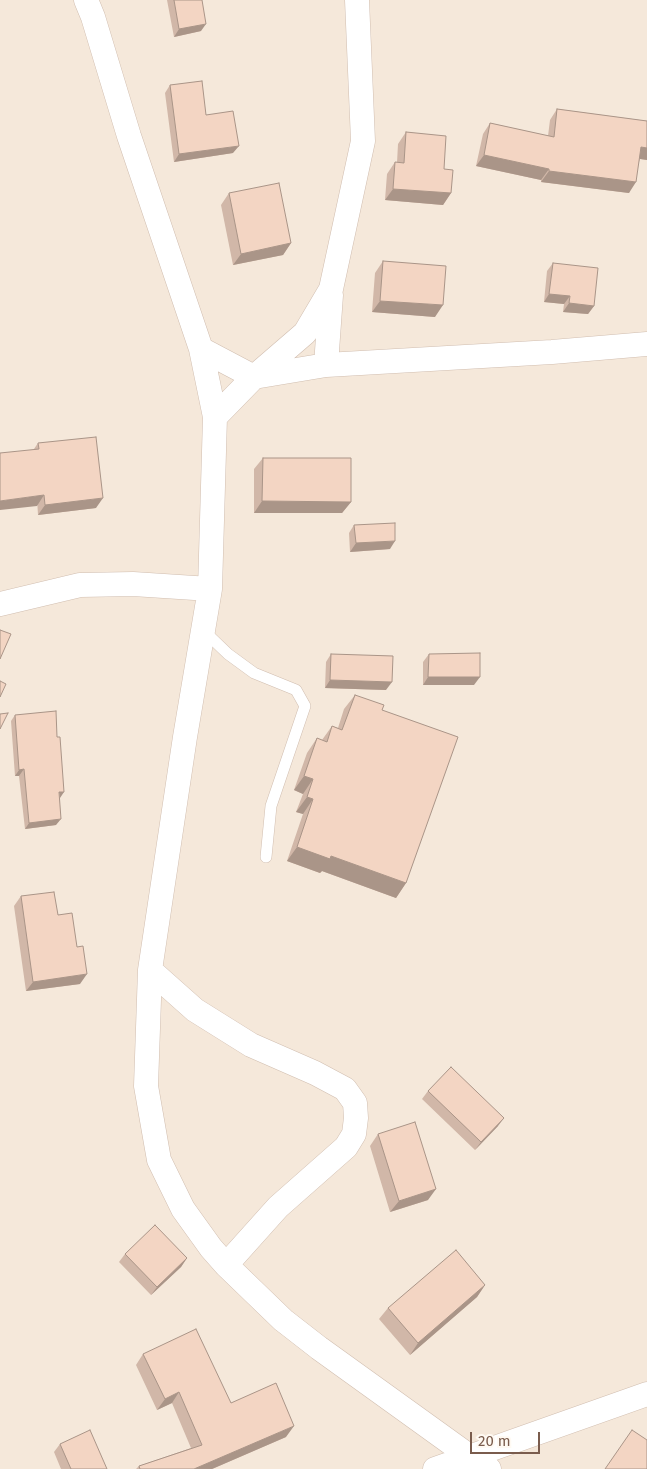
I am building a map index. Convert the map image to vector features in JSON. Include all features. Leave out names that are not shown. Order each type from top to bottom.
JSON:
[{"type":"street","points":[[86,0],[93,17],[129,136],[201,349],[214,417],[210,589],[172,820],[150,970],[146,1086],[159,1160],[183,1209],[211,1248],[283,1320],[319,1348],[489,1469]]},
{"type":"street","points":[[326,365],[331,289],[363,141],[357,0]]},
{"type":"street","points":[[214,417],[254,377],[305,333],[331,289]]},
{"type":"street","points":[[201,349],[254,377],[326,365],[552,352],[647,344]]},
{"type":"street","points":[[0,604],[80,585],[133,584],[210,589]]},
{"type":"street","points":[[150,970],[195,1010],[251,1045],[345,1088],[355,1103],[354,1134],[346,1147],[278,1207],[226,1265]]},
{"type":"street","points":[[436,1469],[647,1394]]},
{"type":"lane","points":[[203,630],[228,654],[254,673],[296,690],[305,706],[272,806],[266,857]]},
{"type":"shaded area","points":[[0,0],[647,0],[647,1469],[0,1469]]},
{"type":"building","points":[[174,0],[202,0],[206,24],[179,29]]},
{"type":"building","points":[[202,81],[206,115],[233,111],[239,146],[179,154],[170,85]]},
{"type":"building","points":[[557,109],[647,121],[647,148],[641,147],[636,182],[549,171],[549,169],[484,155],[490,123],[554,137]]},
{"type":"building","points":[[406,132],[446,136],[444,169],[453,170],[451,193],[393,189],[395,162],[404,163]]},
{"type":"building","points":[[279,183],[291,243],[241,254],[229,193]]},
{"type":"building","points":[[383,261],[446,266],[443,305],[380,301]]},
{"type":"building","points":[[553,263],[598,268],[594,306],[569,303],[570,296],[549,294]]},
{"type":"building","points":[[96,437],[103,498],[45,505],[44,495],[0,501],[0,453],[39,449],[38,443]]},
{"type":"building","points":[[263,458],[351,458],[351,502],[262,501]]},
{"type":"building","points":[[395,523],[395,541],[356,543],[354,525]]},
{"type":"building","points":[[0,630],[11,634],[0,659]]},
{"type":"building","points":[[480,653],[480,677],[428,677],[429,654]]},
{"type":"building","points":[[331,654],[393,656],[392,682],[330,680]]},
{"type":"building","points":[[0,681],[6,684],[0,697]]},
{"type":"building","points":[[355,695],[384,705],[382,710],[458,737],[406,883],[331,856],[330,859],[297,847],[313,799],[307,797],[313,779],[304,776],[317,738],[327,742],[332,726],[342,730]]},
{"type":"building","points":[[56,711],[57,737],[60,737],[64,792],[59,792],[61,819],[29,823],[24,769],[19,770],[15,715]]},
{"type":"building","points":[[8,713],[0,729],[0,714]]},
{"type":"building","points":[[54,892],[58,915],[72,913],[77,947],[83,946],[87,974],[33,982],[21,896]]},
{"type":"building","points":[[451,1067],[504,1118],[481,1142],[428,1091]]},
{"type":"building","points":[[415,1122],[436,1189],[399,1201],[378,1134]]},
{"type":"building","points":[[155,1225],[187,1258],[157,1287],[125,1254]]},
{"type":"building","points":[[456,1250],[485,1285],[418,1343],[388,1308]]},
{"type":"building","points":[[196,1329],[231,1403],[276,1383],[294,1426],[194,1469],[140,1469],[139,1466],[202,1445],[179,1392],[165,1399],[143,1354]]},
{"type":"building","points":[[90,1430],[107,1469],[71,1469],[60,1444]]},
{"type":"building","points":[[632,1430],[647,1440],[647,1469],[605,1469]]}]
